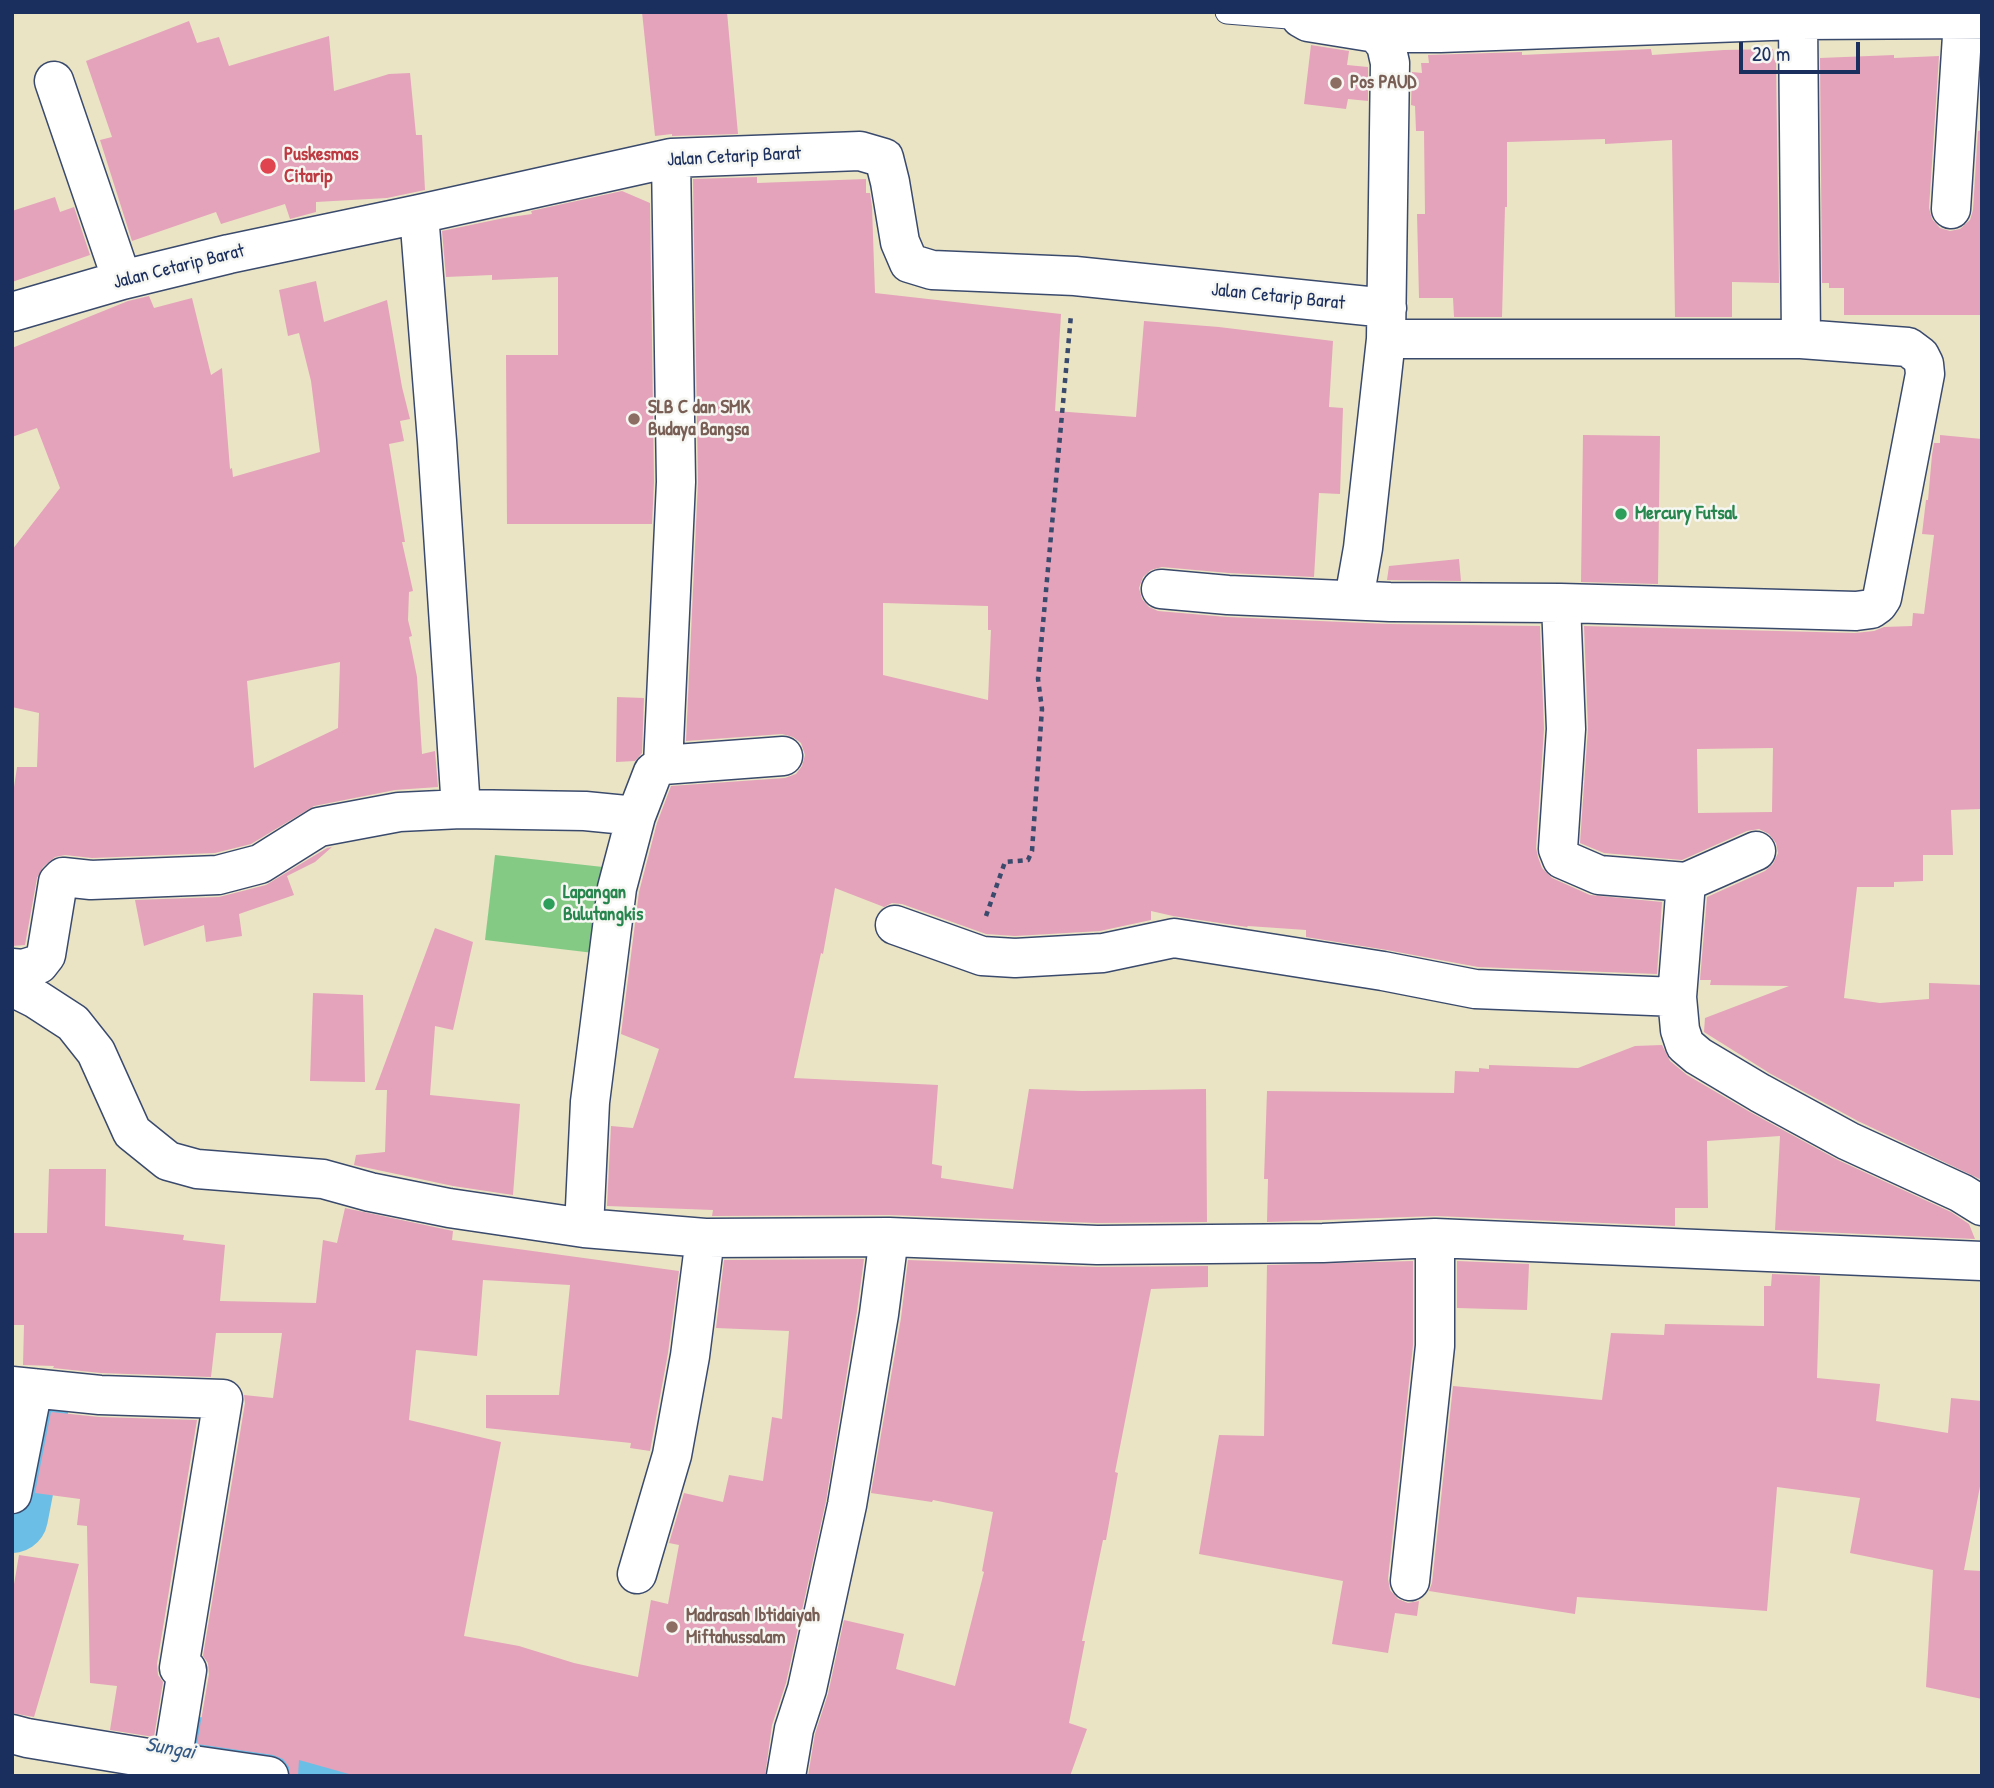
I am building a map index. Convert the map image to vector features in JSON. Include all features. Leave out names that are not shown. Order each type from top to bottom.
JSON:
[{"type":"street","points":[[1300,15],[1308,22],[1376,33],[1798,20],[1972,20],[1951,209]]},
{"type":"street","points":[[1798,20],[1801,339]]},
{"type":"street","points":[[1354,599],[1363,548],[1387,324],[1390,63],[1386,45],[1376,33]]},
{"type":"street","points":[[54,81],[122,280]]},
{"type":"street","name":"Jalan Cetarip Barat","points":[[12,313],[122,280],[229,254],[671,158],[860,151],[884,158],[900,242],[909,263],[932,270],[1075,276],[1387,324],[1801,339],[1908,347],[1920,356],[1925,374],[1882,598],[1871,609],[1856,611],[1561,603]]},
{"type":"street","points":[[663,765],[676,482],[671,158]]},
{"type":"street","points":[[419,214],[461,809]]},
{"type":"street","points":[[1161,589],[1228,595],[1390,602],[1561,603],[1566,729],[1558,849],[1562,859],[1599,875],[1686,882],[1756,851]]},
{"type":"street","points":[[584,1228],[590,1102],[617,888],[636,816],[653,772],[663,765],[783,755]]},
{"type":"street","points":[[12,968],[23,969],[39,964],[46,955],[58,881],[64,877],[91,880],[218,875],[260,864],[319,827],[399,812],[461,809],[585,811],[636,816]]},
{"type":"street","points":[[1686,882],[1677,997],[1685,1045],[1698,1056],[1760,1093],[1847,1141],[1961,1193],[1982,1206]]},
{"type":"street","points":[[895,925],[982,956],[1015,958],[1103,953],[1174,938],[1383,971],[1475,989],[1677,997]]},
{"type":"street","points":[[12,987],[73,1023],[96,1052],[132,1132],[168,1161],[197,1170],[323,1179],[370,1192],[449,1208],[584,1228],[705,1238],[889,1237],[1097,1245],[1323,1243],[1435,1238],[1982,1261]]},
{"type":"street","points":[[786,1776],[794,1729],[807,1689],[847,1505],[889,1237]]},
{"type":"street","points":[[637,1574],[672,1455],[690,1356],[705,1238]]},
{"type":"street","points":[[1410,1581],[1435,1346],[1435,1238]]},
{"type":"street","points":[[12,1494],[23,1387],[100,1395],[223,1399],[180,1668],[187,1670],[173,1754]]},
{"type":"street","points":[[12,1734],[27,1738],[173,1754],[270,1776]]},
{"type":"lane","points":[[1227,12],[1300,15]]},
{"type":"path","points":[[982,956],[986,914],[1005,862],[1028,860],[1032,851],[1042,709],[1038,679],[1075,276]]},
{"type":"green space","name":"Lapangan Bulutangkis","points":[[495,855],[612,868],[602,954],[485,940]]},
{"type":"building","points":[[642,12],[727,12],[738,134],[655,136]]},
{"type":"building","points":[[189,21],[197,43],[219,37],[229,66],[329,36],[334,91],[389,74],[410,73],[416,135],[422,135],[425,190],[387,198],[316,202],[316,212],[290,219],[285,204],[221,224],[216,212],[132,241],[100,140],[112,137],[86,61]]},
{"type":"building","name":"Pos PAUD","points":[[1311,45],[1349,51],[1347,65],[1368,67],[1368,101],[1348,99],[1346,109],[1304,104]]},
{"type":"building","points":[[1651,49],[1652,55],[1773,49],[1776,60],[1779,283],[1732,282],[1732,317],[1675,317],[1672,140],[1605,144],[1605,139],[1507,142],[1502,317],[1454,317],[1453,298],[1419,298],[1417,214],[1425,214],[1424,131],[1416,131],[1415,106],[1411,105],[1412,72],[1422,73],[1421,63],[1429,63],[1428,55],[1522,52],[1522,55]]},
{"type":"building","points":[[1894,55],[1894,58],[1939,56],[1929,208],[1932,219],[1940,228],[1950,231],[1960,229],[1970,220],[1978,131],[1982,130],[1982,315],[1844,315],[1844,288],[1829,288],[1829,283],[1822,283],[1820,58]]},
{"type":"building","points":[[757,177],[757,183],[866,179],[866,193],[870,193],[872,207],[875,293],[1061,314],[1055,411],[1136,417],[1144,321],[1333,341],[1329,407],[1343,408],[1340,494],[1319,493],[1314,577],[1162,567],[1151,570],[1143,577],[1139,588],[1142,599],[1149,607],[1158,611],[1227,617],[1389,624],[1540,626],[1544,729],[1536,848],[1538,857],[1542,868],[1552,878],[1590,895],[1662,902],[1657,974],[1478,967],[1306,937],[1306,930],[1247,927],[1151,911],[1151,920],[1100,931],[1015,936],[986,934],[902,904],[892,903],[884,907],[835,888],[823,954],[821,953],[794,1078],[938,1085],[932,1164],[942,1166],[941,1178],[1013,1189],[1029,1089],[1206,1089],[1207,1222],[1097,1223],[889,1215],[712,1216],[713,1210],[607,1206],[611,1126],[633,1128],[659,1049],[621,1034],[639,892],[657,823],[671,786],[785,778],[796,774],[805,755],[801,743],[782,734],[686,741],[698,482],[693,179]],"holes":[[[883,603],[988,606],[988,630],[991,630],[988,700],[883,675]]]},
{"type":"building","points":[[622,191],[650,203],[654,482],[652,524],[507,524],[506,355],[558,355],[558,277],[492,280],[492,275],[446,277],[442,231],[532,214],[531,211]]},
{"type":"building","points":[[55,197],[60,212],[74,207],[90,255],[12,282],[12,211]]},
{"type":"building","points":[[316,281],[324,322],[387,300],[410,419],[400,421],[404,441],[389,444],[405,542],[402,542],[413,591],[409,592],[408,620],[412,636],[409,637],[417,677],[422,754],[435,751],[438,787],[395,790],[314,806],[251,844],[215,853],[55,857],[43,867],[37,878],[25,945],[12,946],[12,801],[17,767],[37,767],[39,713],[12,707],[12,550],[60,488],[37,428],[12,437],[12,348],[128,301],[149,296],[154,308],[192,298],[211,375],[222,368],[230,469],[232,468],[233,477],[320,452],[311,381],[299,333],[288,336],[279,290]],"holes":[[[340,662],[338,728],[254,768],[247,681]]]},
{"type":"building","name":"Mercury Futsal","points":[[1583,435],[1660,436],[1658,584],[1581,582]]},
{"type":"building","points":[[1940,435],[1982,439],[1982,809],[1951,810],[1953,855],[1923,855],[1923,881],[1894,882],[1894,887],[1857,887],[1844,998],[1880,1003],[1929,999],[1929,983],[1982,985],[1982,1180],[1858,1121],[1771,1074],[1704,1032],[1705,1018],[1789,986],[1710,985],[1711,980],[1700,980],[1707,897],[1765,871],[1773,864],[1778,853],[1776,843],[1769,834],[1759,829],[1747,831],[1682,860],[1604,853],[1580,843],[1588,728],[1584,626],[1855,633],[1884,627],[1912,626],[1913,613],[1924,614],[1934,535],[1922,534],[1934,443],[1940,443]],"holes":[[[1773,748],[1772,812],[1698,813],[1697,749]]]},
{"type":"building","points":[[1459,559],[1461,581],[1387,580],[1389,566]]},
{"type":"building","points":[[617,697],[644,698],[642,753],[635,761],[616,762]]},
{"type":"building","points":[[332,847],[315,862],[287,876],[294,895],[239,914],[242,936],[206,942],[204,925],[144,946],[135,900],[219,897],[266,885]]},
{"type":"building","points":[[435,928],[473,942],[453,1030],[435,1026],[430,1095],[520,1104],[513,1195],[453,1186],[354,1165],[356,1155],[385,1152],[387,1090],[375,1090]]},
{"type":"building","points":[[313,993],[363,995],[365,1082],[310,1081]]},
{"type":"building","points":[[1662,1045],[1670,1061],[1687,1075],[1838,1160],[1951,1212],[1969,1224],[1975,1239],[1775,1230],[1780,1136],[1707,1141],[1708,1208],[1675,1208],[1675,1226],[1436,1216],[1267,1222],[1268,1179],[1264,1179],[1267,1091],[1454,1093],[1455,1071],[1479,1072],[1479,1068],[1489,1069],[1489,1065],[1578,1068],[1635,1046]]},
{"type":"building","points":[[49,1169],[106,1169],[105,1226],[184,1235],[183,1240],[225,1245],[220,1301],[316,1303],[323,1240],[337,1243],[345,1208],[453,1231],[452,1240],[679,1271],[668,1353],[650,1451],[630,1448],[631,1443],[486,1428],[486,1395],[559,1395],[570,1285],[483,1280],[477,1356],[416,1350],[409,1420],[501,1442],[464,1636],[519,1646],[574,1663],[638,1677],[651,1600],[668,1604],[679,1545],[669,1543],[684,1493],[723,1502],[729,1475],[763,1481],[772,1417],[782,1419],[789,1331],[716,1328],[724,1260],[864,1259],[826,1501],[786,1683],[772,1725],[765,1776],[356,1776],[299,1760],[298,1776],[290,1776],[289,1767],[283,1759],[273,1755],[197,1744],[209,1674],[208,1663],[203,1656],[245,1403],[244,1395],[273,1398],[282,1333],[216,1333],[211,1377],[101,1373],[53,1368],[54,1366],[23,1365],[24,1325],[12,1325],[13,1233],[47,1233]]},
{"type":"building","points":[[908,1260],[1096,1267],[1208,1266],[1208,1287],[1151,1289],[1115,1472],[1118,1473],[1106,1540],[1103,1540],[1082,1641],[1085,1641],[1069,1723],[1087,1729],[1070,1776],[808,1776],[815,1734],[828,1694],[844,1620],[904,1634],[896,1669],[955,1686],[984,1572],[982,1571],[993,1512],[933,1500],[871,1493],[901,1318]]},
{"type":"building","points":[[1413,1261],[1413,1345],[1388,1579],[1390,1590],[1398,1599],[1408,1603],[1419,1601],[1417,1616],[1395,1613],[1388,1653],[1332,1644],[1343,1581],[1199,1554],[1219,1435],[1264,1436],[1267,1265]]},
{"type":"building","points":[[1457,1261],[1529,1264],[1527,1310],[1457,1308]]},
{"type":"building","points":[[1772,1274],[1820,1276],[1817,1378],[1880,1384],[1876,1421],[1948,1433],[1951,1398],[1982,1401],[1982,1476],[1964,1570],[1982,1571],[1982,1699],[1926,1687],[1933,1570],[1850,1553],[1860,1498],[1777,1487],[1767,1611],[1577,1597],[1575,1614],[1429,1591],[1453,1386],[1602,1400],[1611,1333],[1664,1335],[1665,1324],[1764,1326],[1764,1286],[1771,1286]]},
{"type":"building","points":[[51,1412],[99,1417],[197,1420],[157,1664],[158,1675],[163,1682],[154,1737],[110,1730],[117,1686],[90,1683],[87,1526],[77,1525],[80,1499],[35,1493]]},
{"type":"building","points":[[19,1555],[79,1564],[34,1717],[12,1713],[12,1596]]},
{"type":"waterway","name":"Sungai","points":[[12,1517],[32,1414]]},
{"type":"waterway","name":"Sungai","points":[[189,1752],[328,1776]]},
{"type":"place","name":"Pos PAUD","points":[[1336,83]]},
{"type":"place","name":"Puskesmas Citarip","points":[[268,166]]},
{"type":"place","name":"SLB C dan SMK Budaya Bangsa","points":[[634,419]]},
{"type":"place","name":"Mercury Futsal","points":[[1621,514]]},
{"type":"place","name":"Lapangan Bulutangkis","points":[[549,904]]},
{"type":"place","name":"Madrasah Ibtidaiyah Miftahussalam","points":[[672,1627]]}]
